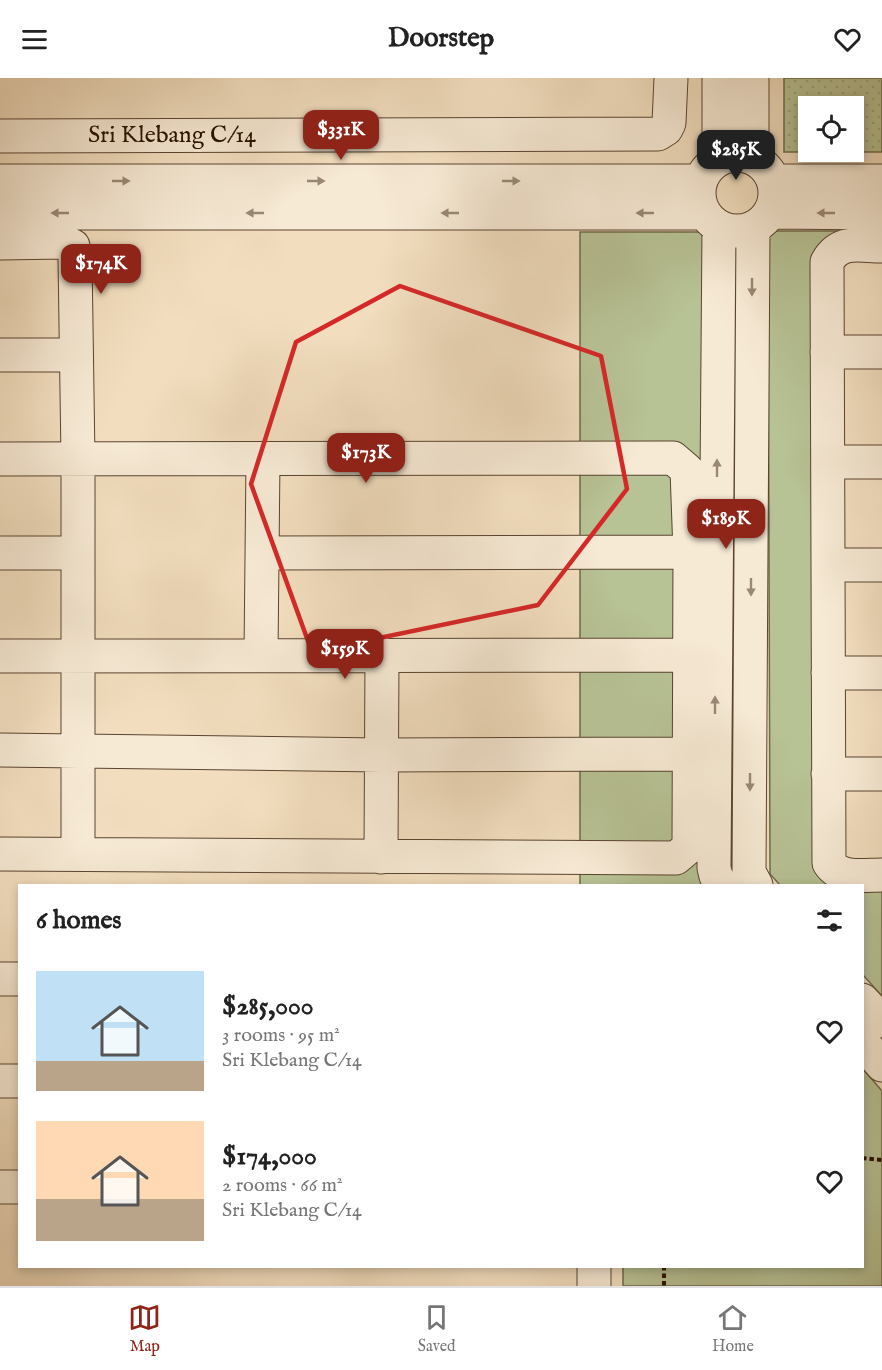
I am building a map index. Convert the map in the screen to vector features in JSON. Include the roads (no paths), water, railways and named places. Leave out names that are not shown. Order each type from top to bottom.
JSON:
[{"type":"street","name":"Sri Klebang C/14","points":[[0,136],[658,134],[666,129],[670,116],[671,78]]},
{"type":"street","points":[[719,78],[710,170],[698,192],[700,203],[711,220],[730,231],[741,232],[762,195]]},
{"type":"street","points":[[752,78],[762,195],[749,872],[755,884]]},
{"type":"street","points":[[0,181],[710,170],[730,155],[741,155],[762,195]]},
{"type":"street","points":[[762,195],[882,181]]},
{"type":"street","points":[[762,195],[882,213]]},
{"type":"street","points":[[0,213],[711,220]]},
{"type":"street","points":[[711,220],[714,868],[720,884]]},
{"type":"street","points":[[0,243],[65,242],[73,246],[78,459],[78,854]]},
{"type":"street","points":[[882,246],[846,246],[834,251],[827,262],[829,863],[837,872],[848,875],[882,875]]},
{"type":"street","points":[[827,352],[882,352]]},
{"type":"street","points":[[0,355],[76,355]]},
{"type":"street","points":[[0,459],[673,458],[687,470],[690,552],[689,847],[676,858],[0,854]]},
{"type":"street","points":[[261,655],[263,459]]},
{"type":"street","points":[[828,462],[882,462]]},
{"type":"street","points":[[263,553],[690,552]]},
{"type":"street","points":[[0,553],[78,553]]},
{"type":"street","points":[[828,565],[882,565]]},
{"type":"street","points":[[381,856],[382,654]]},
{"type":"street","points":[[0,656],[690,655]]},
{"type":"street","points":[[828,673],[882,673]]},
{"type":"street","points":[[0,750],[381,755],[690,754]]},
{"type":"street","points":[[828,774],[882,774]]},
{"type":"street","points":[[0,979],[18,979]]},
{"type":"street","points":[[864,1002],[882,1021]]},
{"type":"street","points":[[864,1044],[882,1065]]},
{"type":"street","points":[[0,1081],[18,1081]]},
{"type":"street","points":[[0,1187],[18,1187]]},
{"type":"street","points":[[594,1268],[594,1286]]}]
